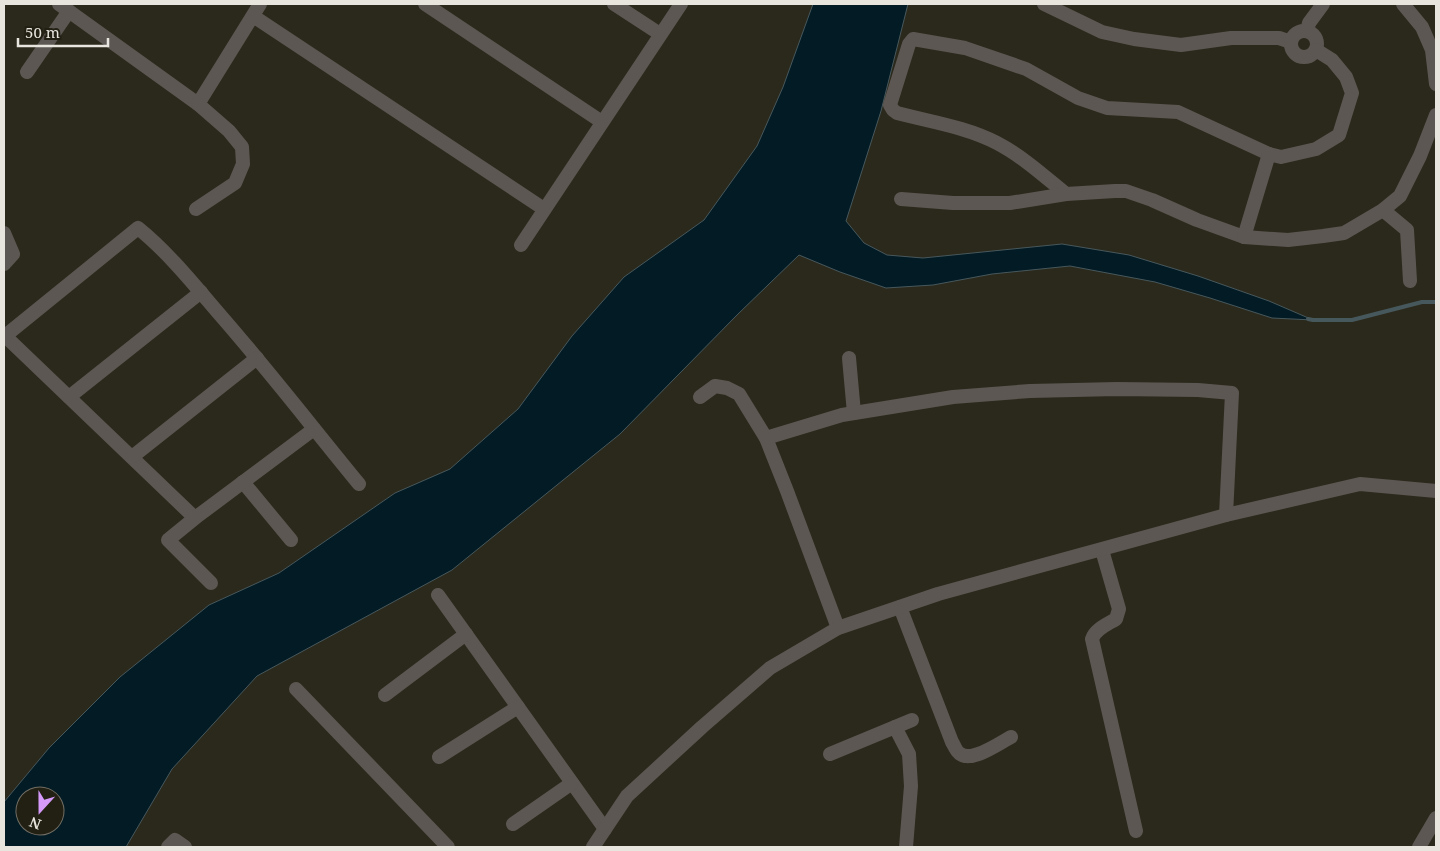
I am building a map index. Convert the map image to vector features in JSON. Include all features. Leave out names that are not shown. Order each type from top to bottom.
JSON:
[{"type":"street","points":[[425,4],[602,122]]},
{"type":"street","points":[[614,4],[660,34]]},
{"type":"street","points":[[520,244],[682,4]]},
{"type":"street","points":[[1044,4],[1060,10],[1102,32],[1134,39],[1181,45],[1231,38],[1280,38],[1290,42]]},
{"type":"street","points":[[1307,31],[1309,23],[1323,4]]},
{"type":"street","points":[[1403,4],[1422,27],[1432,50],[1436,84]]},
{"type":"street","points":[[27,72],[64,8],[198,104],[229,132],[242,147],[242,164],[235,183],[196,209]]},
{"type":"street","points":[[198,104],[257,10],[544,209]]},
{"type":"street","points":[[1300,31],[1307,31],[1312,33],[1316,39],[1316,50],[1313,54],[1306,57],[1299,56],[1291,48],[1290,42],[1293,35],[1300,31]]},
{"type":"street","points":[[1066,194],[1025,161],[997,143],[960,128],[897,113],[893,110],[890,105],[909,44],[913,39],[965,48],[1026,69],[1078,98],[1107,108],[1152,109],[1178,112],[1269,154],[1281,157],[1316,149],[1339,135],[1352,93],[1346,77],[1332,60],[1316,50]]},
{"type":"street","points":[[901,199],[953,203],[1010,203],[1066,194],[1115,190],[1126,191],[1152,200],[1197,220],[1244,237],[1288,240],[1344,233],[1383,210],[1400,196],[1420,156],[1436,116]]},
{"type":"street","points":[[1244,237],[1269,154]]},
{"type":"street","points":[[1383,210],[1407,230],[1410,281]]},
{"type":"street","points":[[195,518],[4,335],[138,228],[152,239],[257,358],[359,484]]},
{"type":"street","points":[[4,233],[12,254],[4,264]]},
{"type":"street","points":[[69,397],[200,292]]},
{"type":"street","points":[[132,457],[257,358]]},
{"type":"street","points":[[849,358],[854,413]]},
{"type":"street","points":[[700,397],[715,386],[727,388],[739,394],[766,438],[838,628]]},
{"type":"street","points":[[766,438],[842,415],[953,397],[1030,391],[1117,389],[1198,390],[1232,393],[1226,515]]},
{"type":"street","points":[[211,583],[168,540],[314,429]]},
{"type":"street","points":[[243,482],[291,540]]},
{"type":"street","points":[[593,847],[627,796],[702,727],[770,668],[838,628],[938,594],[1226,515],[1360,484],[1436,491]]},
{"type":"street","points":[[1102,550],[1119,609],[1116,619],[1093,634],[1092,639],[1136,831]]},
{"type":"street","points":[[438,595],[605,829]]},
{"type":"street","points":[[900,607],[952,742],[958,753],[967,757],[976,756],[1010,737]]},
{"type":"street","points":[[385,695],[466,634]]},
{"type":"street","points":[[296,689],[448,847]]},
{"type":"street","points":[[439,757],[518,707]]},
{"type":"street","points":[[830,754],[912,720]]},
{"type":"street","points":[[894,727],[909,754],[911,786],[906,847]]},
{"type":"street","points":[[513,824],[572,783]]},
{"type":"street","points":[[1419,847],[1436,818]]},
{"type":"street","points":[[168,847],[175,840],[185,847]]},
{"type":"water","points":[[813,4],[908,4],[881,111],[846,221],[864,243],[887,255],[923,258],[1062,244],[1129,255],[1198,276],[1269,301],[1313,320],[1272,318],[1155,282],[1070,266],[992,274],[933,285],[886,288],[799,255],[620,434],[452,570],[257,676],[172,769],[126,847],[4,847],[4,802],[15,789],[15,836],[65,836],[65,786],[17,786],[49,748],[120,677],[209,605],[279,573],[395,493],[450,469],[518,409],[572,336],[624,277],[704,220],[757,146],[783,87]]},
{"type":"waterway","points":[[1308,319],[1352,320],[1422,302],[1436,302]]}]
